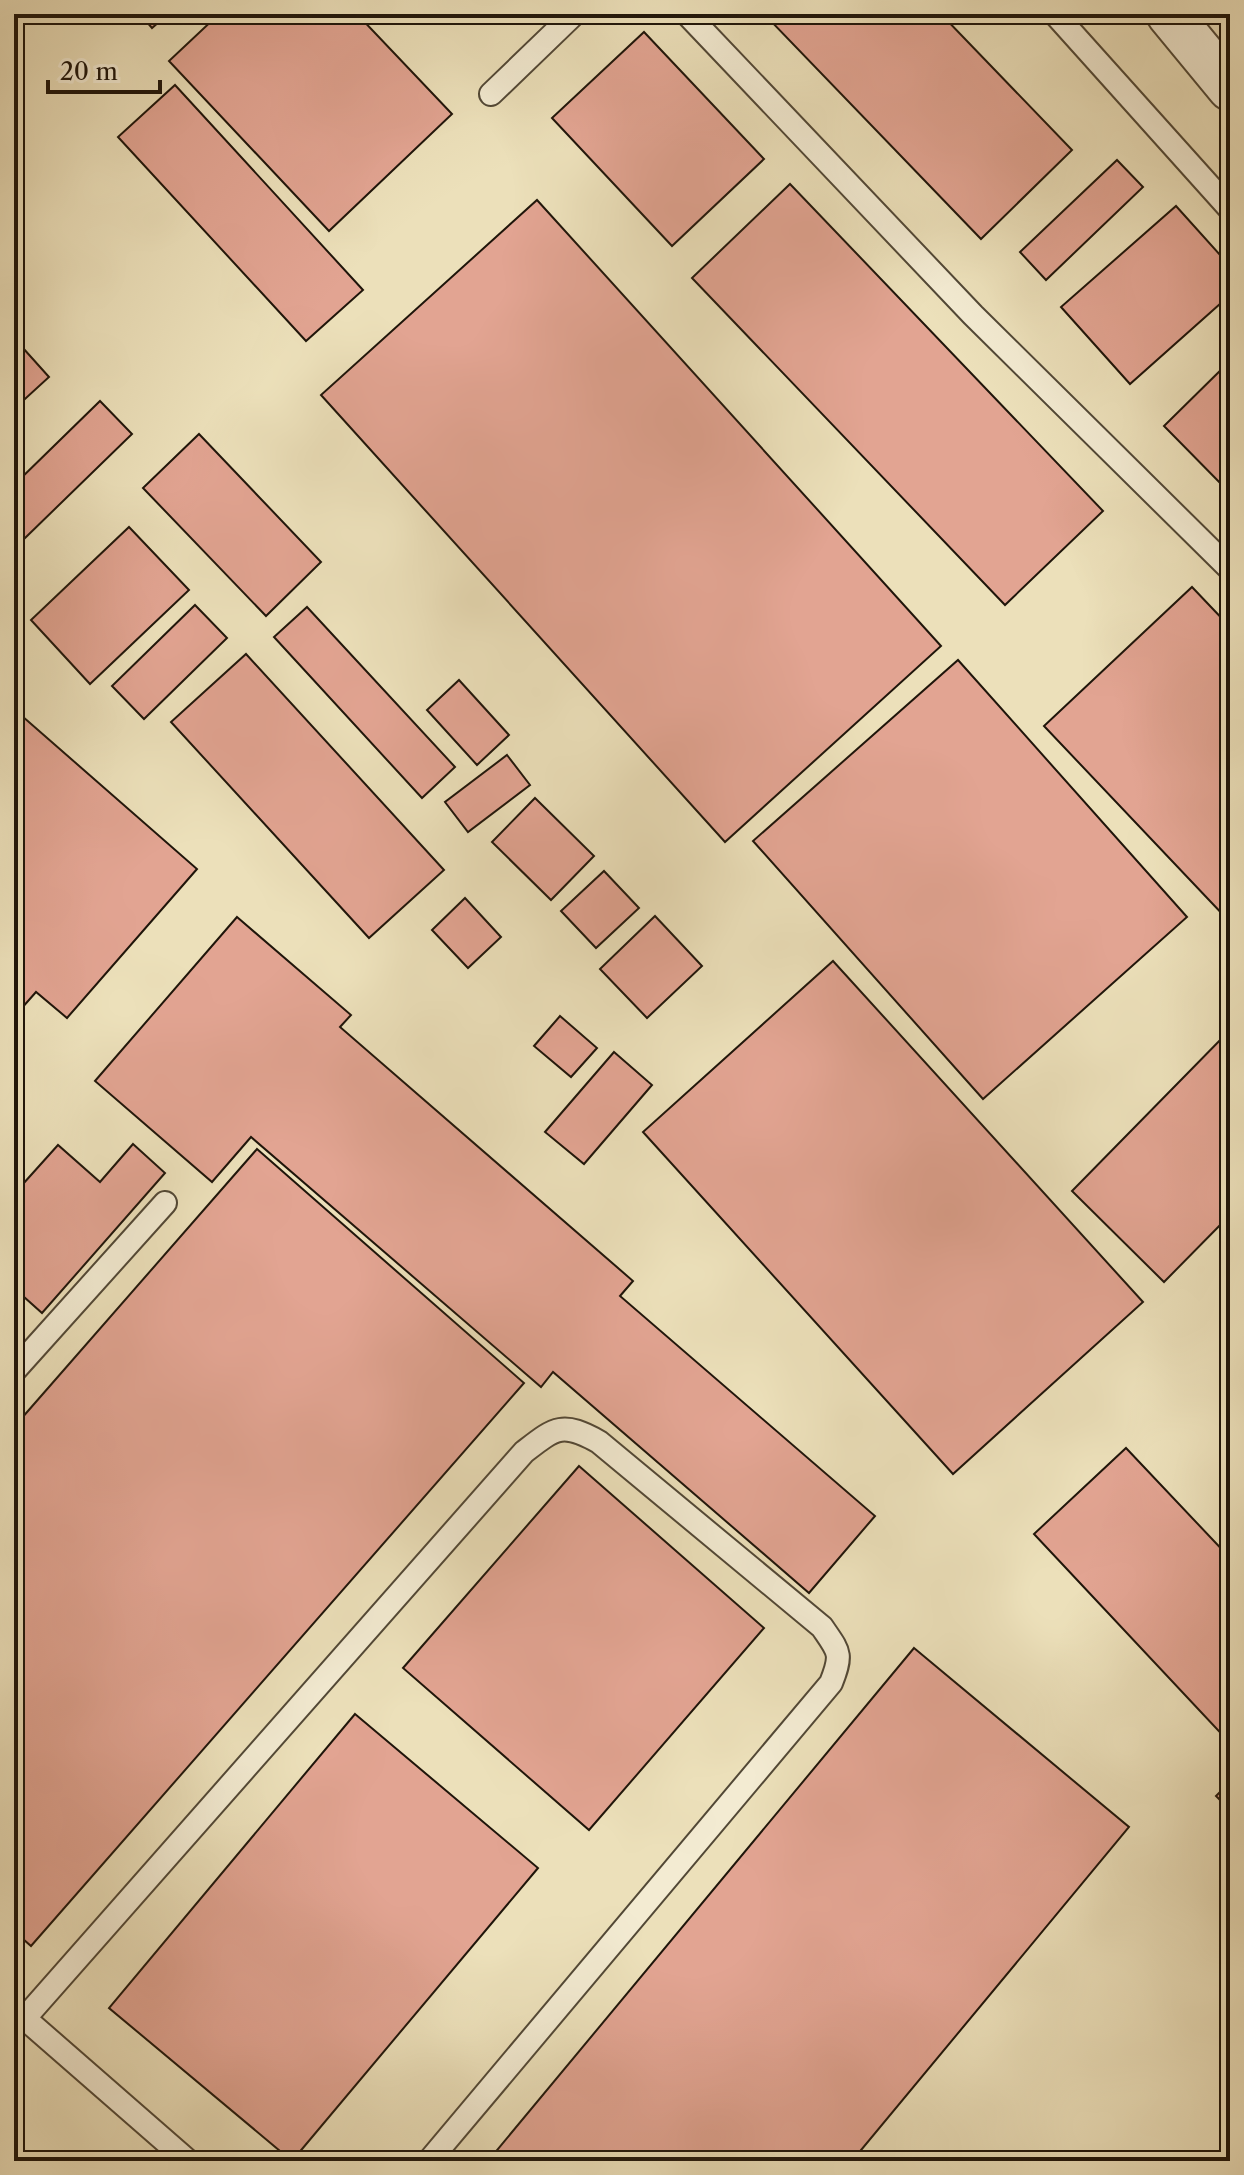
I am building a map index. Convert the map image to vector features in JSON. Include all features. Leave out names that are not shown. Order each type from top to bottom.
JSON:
[{"type":"street","points":[[1169,14],[1230,88]]},
{"type":"lane","points":[[491,94],[574,14]]},
{"type":"lane","points":[[687,14],[973,315],[1230,569]]},
{"type":"lane","points":[[1055,14],[1230,209]]},
{"type":"lane","points":[[14,1371],[165,1203]]},
{"type":"lane","points":[[188,2161],[19,2014],[524,1452],[551,1431],[578,1430],[599,1442],[822,1627],[836,1647],[839,1662],[831,1683],[429,2161]]},
{"type":"building","points":[[140,14],[168,14],[152,28]]},
{"type":"building","points":[[219,14],[357,14],[452,114],[329,231],[169,61]]},
{"type":"building","points":[[764,14],[941,14],[1072,150],[981,239]]},
{"type":"building","points":[[644,32],[764,159],[672,246],[552,118]]},
{"type":"building","points":[[175,85],[363,290],[306,341],[118,137]]},
{"type":"building","points":[[1117,160],[1143,187],[1046,280],[1020,252]]},
{"type":"building","points":[[790,184],[1103,511],[1005,605],[692,278]]},
{"type":"building","points":[[537,200],[941,646],[725,842],[321,395]]},
{"type":"building","points":[[1176,206],[1230,266],[1230,295],[1130,384],[1061,307]]},
{"type":"building","points":[[14,338],[49,377],[14,409]]},
{"type":"building","points":[[1230,361],[1230,493],[1164,426]]},
{"type":"building","points":[[100,401],[132,434],[24,539],[14,528],[14,485]]},
{"type":"building","points":[[199,434],[321,562],[266,616],[143,488]]},
{"type":"building","points":[[129,527],[189,590],[90,684],[31,620]]},
{"type":"building","points":[[1192,587],[1230,627],[1228,920],[1044,726]]},
{"type":"building","points":[[195,605],[227,638],[144,719],[112,686]]},
{"type":"building","points":[[307,607],[455,767],[422,798],[274,637]]},
{"type":"building","points":[[246,654],[444,870],[369,938],[171,722]]},
{"type":"building","points":[[958,660],[1187,917],[983,1099],[753,841]]},
{"type":"building","points":[[459,680],[509,735],[477,765],[427,710]]},
{"type":"building","points":[[14,709],[197,869],[67,1018],[36,992],[14,1017]]},
{"type":"building","points":[[507,755],[530,785],[468,832],[445,802]]},
{"type":"building","points":[[535,798],[594,856],[551,900],[492,842]]},
{"type":"building","points":[[604,871],[639,908],[596,948],[561,911]]},
{"type":"building","points":[[465,898],[501,937],[468,968],[432,930]]},
{"type":"building","points":[[655,916],[702,966],[647,1018],[600,969]]},
{"type":"building","points":[[237,917],[351,1015],[340,1027],[633,1281],[620,1296],[875,1516],[809,1593],[553,1372],[541,1387],[251,1137],[212,1182],[95,1081]]},
{"type":"building","points":[[833,961],[1143,1302],[953,1474],[643,1132]]},
{"type":"building","points":[[560,1016],[597,1048],[571,1077],[534,1046]]},
{"type":"building","points":[[1230,1030],[1230,1215],[1164,1282],[1072,1191]]},
{"type":"building","points":[[614,1052],[652,1085],[584,1164],[545,1132]]},
{"type":"building","points":[[133,1144],[165,1173],[42,1313],[14,1288],[14,1194],[58,1145],[100,1182]]},
{"type":"building","points":[[257,1149],[524,1383],[31,1946],[14,1931],[14,1427]]},
{"type":"building","points":[[1126,1448],[1230,1558],[1230,1743],[1034,1534]]},
{"type":"building","points":[[579,1466],[764,1628],[589,1830],[403,1668]]},
{"type":"building","points":[[914,1648],[1129,1827],[852,2161],[488,2161]]},
{"type":"building","points":[[355,1714],[538,1868],[292,2161],[109,2008]]},
{"type":"building","points":[[1230,1782],[1230,1810],[1216,1796]]}]
